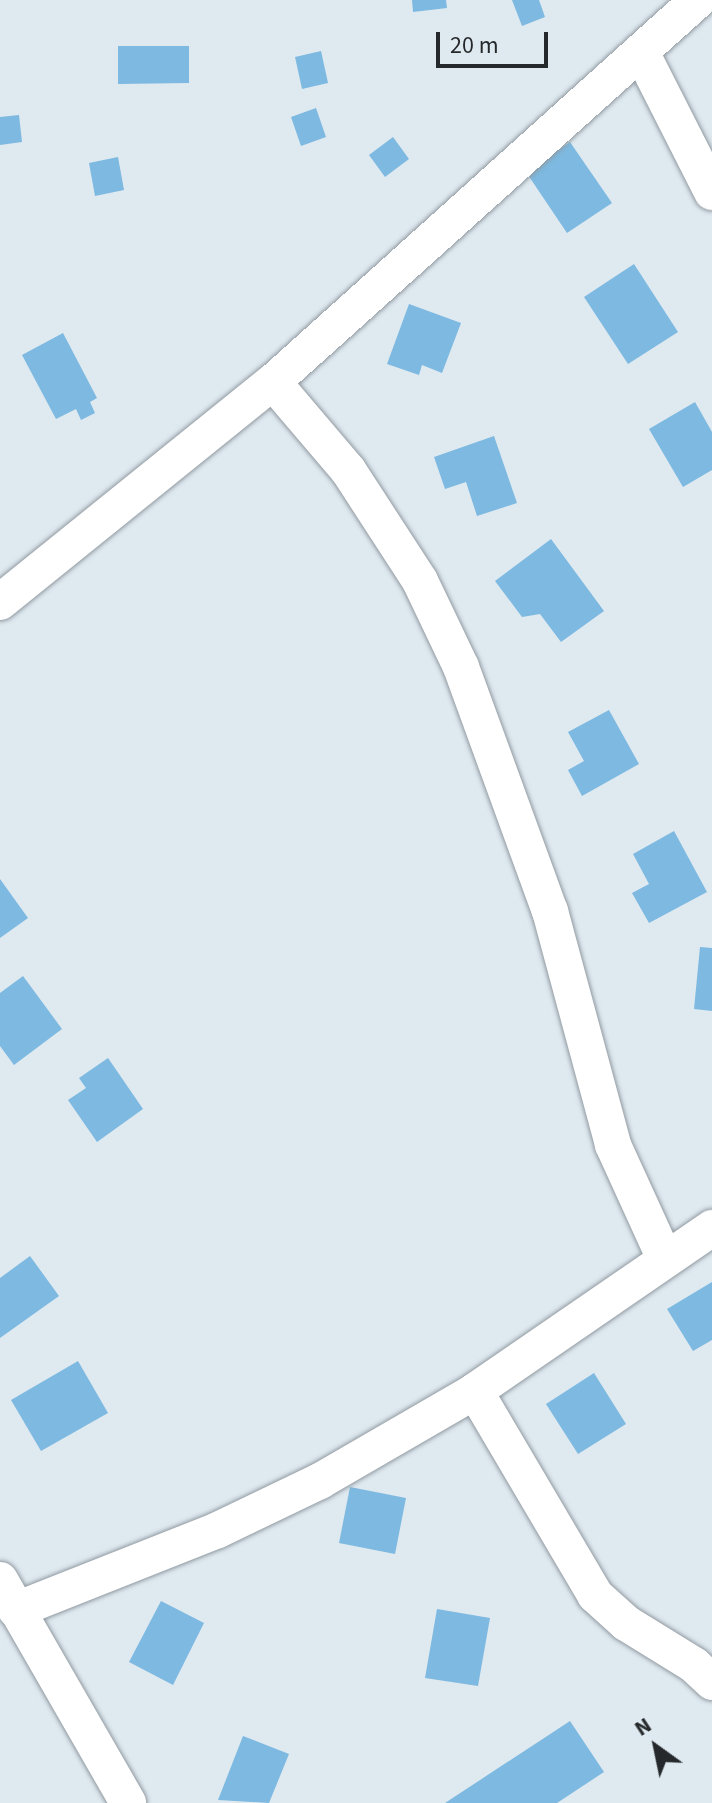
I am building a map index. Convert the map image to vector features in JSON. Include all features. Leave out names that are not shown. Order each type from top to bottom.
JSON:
[{"type":"street","points":[[1,600],[273,382],[698,0]]},
{"type":"street","points":[[641,52],[712,192]]},
{"type":"street","points":[[273,382],[348,470],[420,581],[461,667],[550,911],[613,1145],[664,1257]]},
{"type":"street","points":[[128,1803],[8,1595],[218,1530],[320,1481],[475,1391],[664,1257],[712,1228]]},
{"type":"street","points":[[475,1391],[595,1595],[626,1623],[694,1665],[712,1682]]},
{"type":"building","points":[[412,0],[446,0],[447,8],[413,12]]},
{"type":"building","points":[[512,0],[539,0],[545,17],[522,26]]},
{"type":"building","points":[[118,46],[189,46],[189,83],[118,84]]},
{"type":"building","points":[[321,51],[328,83],[302,89],[295,57]]},
{"type":"building","points":[[316,108],[326,137],[301,146],[291,117]]},
{"type":"building","points":[[19,115],[22,142],[0,145],[0,117]]},
{"type":"building","points":[[393,137],[409,159],[385,177],[369,155]]},
{"type":"building","points":[[570,142],[612,203],[567,233],[526,172]]},
{"type":"building","points":[[118,157],[124,190],[95,196],[89,163]]},
{"type":"building","points":[[634,264],[678,332],[628,364],[584,297]]},
{"type":"building","points":[[409,304],[461,323],[442,373],[422,365],[419,375],[387,364]]},
{"type":"building","points":[[63,333],[97,398],[90,402],[95,413],[81,420],[76,409],[56,419],[22,355]]},
{"type":"building","points":[[695,402],[712,432],[712,470],[683,487],[649,429]]},
{"type":"building","points":[[494,436],[517,503],[477,516],[466,482],[445,489],[434,457]]},
{"type":"building","points":[[551,539],[604,611],[561,642],[540,614],[522,617],[495,581]]},
{"type":"building","points":[[609,710],[639,764],[582,796],[568,770],[584,761],[568,732]]},
{"type":"building","points":[[674,831],[707,892],[649,923],[632,893],[649,884],[633,854]]},
{"type":"building","points":[[0,879],[28,918],[0,938]]},
{"type":"building","points":[[700,947],[712,948],[712,1011],[694,1009]]},
{"type":"building","points":[[23,976],[62,1029],[14,1065],[0,1046],[0,993]]},
{"type":"building","points":[[108,1058],[143,1109],[97,1142],[68,1100],[86,1088],[79,1078]]},
{"type":"building","points":[[30,1256],[59,1296],[0,1338],[0,1278]]},
{"type":"building","points":[[712,1282],[712,1340],[693,1351],[667,1309]]},
{"type":"building","points":[[78,1361],[108,1413],[41,1451],[11,1400]]},
{"type":"building","points":[[594,1373],[626,1424],[578,1454],[546,1404]]},
{"type":"building","points":[[350,1487],[406,1498],[395,1554],[339,1543]]},
{"type":"building","points":[[161,1601],[204,1623],[173,1685],[129,1662]]},
{"type":"building","points":[[437,1609],[490,1618],[478,1686],[425,1678]]},
{"type":"building","points":[[570,1721],[604,1772],[557,1803],[445,1803]]},
{"type":"building","points":[[243,1736],[289,1754],[269,1803],[218,1800]]}]
